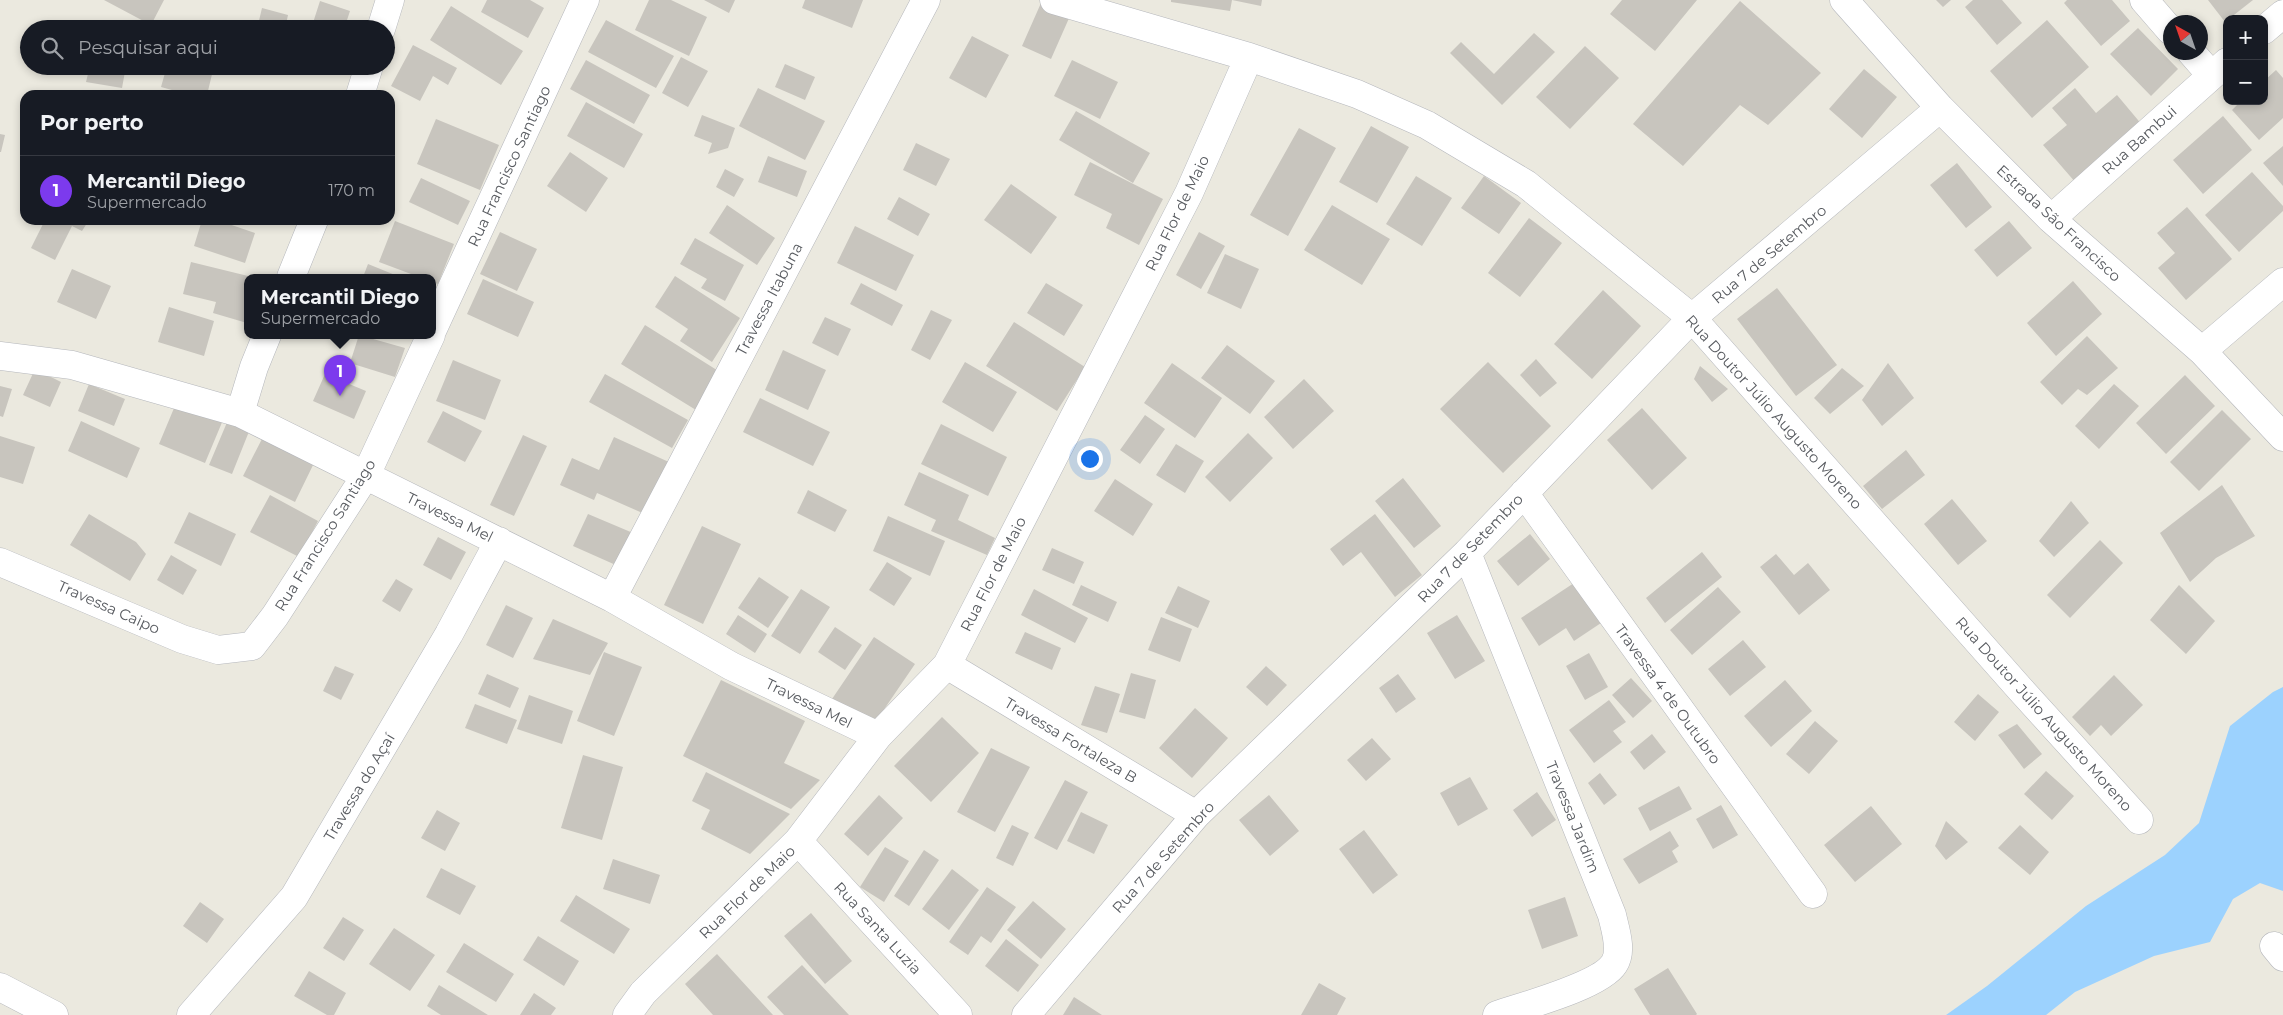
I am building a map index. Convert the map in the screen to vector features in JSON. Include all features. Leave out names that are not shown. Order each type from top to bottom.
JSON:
[{"type":"street","points":[[384,20],[390,0]]},
{"type":"street","name":"Rua Francisco Santiago","points":[[436,322],[585,0]]},
{"type":"street","name":"Travessa Itabuna","points":[[612,598],[926,0]]},
{"type":"street","name":"Rua Doutor Júlio Augusto Moreno","points":[[1054,0],[1249,57],[1357,94],[1418,121],[1526,184],[1692,318],[2139,820]]},
{"type":"street","name":"Estrada São Francisco","points":[[1844,0],[1940,108],[2051,219],[2202,351],[2283,437]]},
{"type":"street","points":[[2144,0],[2163,22]]},
{"type":"street","points":[[2268,27],[2283,14]]},
{"type":"street","name":"Rua Flor de Maio","points":[[627,1015],[643,993],[798,841],[878,736],[946,665],[1189,193],[1249,57]]},
{"type":"street","points":[[2204,60],[2219,69]]},
{"type":"street","name":"Rua Bambui","points":[[2051,219],[2219,69]]},
{"type":"street","points":[[362,90],[366,75]]},
{"type":"street","name":"Rua 7 de Setembro","points":[[1026,1015],[1196,815],[1467,553],[1692,318],[1940,108]]},
{"type":"street","points":[[292,274],[312,225]]},
{"type":"street","points":[[2202,351],[2283,282]]},
{"type":"street","points":[[240,413],[254,367],[266,339]]},
{"type":"street","name":"Rua Francisco Santiago","points":[[218,650],[252,646],[275,616],[366,475],[429,339]]},
{"type":"street","name":"Travessa Mel","points":[[0,356],[72,365],[240,413],[612,598],[731,666],[878,736]]},
{"type":"street","name":"Travessa 4 de Outubro","points":[[1524,493],[1812,894]]},
{"type":"street","name":"Travessa do Açaí","points":[[191,1015],[294,897],[449,634],[499,541]]},
{"type":"street","name":"Travessa Jardim","points":[[1467,553],[1612,915],[1618,950],[1615,964],[1606,973],[1588,983],[1497,1015]]},
{"type":"street","name":"Travessa Caipo","points":[[0,562],[182,640],[218,650]]},
{"type":"street","name":"Travessa Fortaleza B","points":[[946,665],[1196,815]]},
{"type":"street","name":"Rua Santa Luzia","points":[[798,841],[958,1015]]},
{"type":"street","points":[[0,987],[54,1015]]},
{"type":"water","points":[[2283,687],[2283,891],[2260,883],[2233,899],[2210,942],[2154,956],[2075,992],[2046,1015],[1946,1015],[1987,986],[2086,906],[2165,855],[2199,823],[2230,726],[2273,692]]},
{"type":"building","points":[[104,0],[164,0],[154,20],[142,20]]},
{"type":"building","points":[[487,0],[530,0],[544,8],[528,38],[481,12]]},
{"type":"building","points":[[649,0],[671,0],[707,17],[689,56],[635,30]]},
{"type":"building","points":[[704,0],[735,0],[729,13]]},
{"type":"building","points":[[805,0],[863,0],[852,28],[802,8]]},
{"type":"building","points":[[1171,0],[1232,0],[1230,11],[1171,2]]},
{"type":"building","points":[[1232,0],[1262,0],[1261,6]]},
{"type":"building","points":[[1622,0],[1697,0],[1655,51],[1610,14]]},
{"type":"building","points":[[1936,0],[1951,0],[1943,7]]},
{"type":"building","points":[[1973,0],[2002,0],[2022,23],[1997,45],[1965,7]]},
{"type":"building","points":[[2067,0],[2112,0],[2130,21],[2101,46],[2064,3]]},
{"type":"building","points":[[2208,0],[2253,0],[2234,15],[2223,15],[2223,19]]},
{"type":"building","points":[[320,1],[350,11],[347,20],[314,20]]},
{"type":"building","points":[[1740,1],[1821,73],[1768,125],[1740,105],[1683,166],[1633,124]]},
{"type":"building","points":[[1041,3],[1070,16],[1051,59],[1022,46]]},
{"type":"building","points":[[451,6],[523,51],[501,85],[430,40]]},
{"type":"building","points":[[262,8],[288,15],[287,20],[259,20]]},
{"type":"building","points":[[606,20],[674,56],[656,88],[588,52]]},
{"type":"building","points":[[2047,20],[2089,67],[2032,118],[1990,71]]},
{"type":"building","points":[[2138,28],[2163,54],[2163,60],[2169,60],[2178,69],[2151,96],[2110,54]]},
{"type":"building","points":[[1534,33],[1555,52],[1502,105],[1450,53],[1461,42],[1494,74]]},
{"type":"building","points":[[972,36],[1009,55],[986,98],[949,78]]},
{"type":"building","points":[[413,45],[457,68],[448,85],[433,76],[420,101],[391,86]]},
{"type":"building","points":[[1585,46],[1619,78],[1570,129],[1536,97]]},
{"type":"building","points":[[681,57],[708,71],[688,107],[662,93]]},
{"type":"building","points":[[586,60],[650,95],[634,124],[570,89]]},
{"type":"building","points":[[1072,60],[1118,82],[1100,119],[1054,96]]},
{"type":"building","points":[[785,64],[815,77],[805,100],[775,87]]},
{"type":"building","points":[[1864,69],[1897,97],[1862,138],[1829,109]]},
{"type":"building","points":[[2276,70],[2283,78],[2283,118],[2259,140],[2232,110],[2237,105],[2268,105],[2268,77]]},
{"type":"building","points":[[88,75],[124,75],[122,88],[86,82]]},
{"type":"building","points":[[164,75],[212,75],[208,90],[172,90],[161,87]]},
{"type":"building","points":[[758,88],[825,121],[805,160],[739,126]]},
{"type":"building","points":[[2075,88],[2096,113],[2117,95],[2143,126],[2076,183],[2043,145],[2067,125],[2052,108]]},
{"type":"building","points":[[586,102],[643,134],[624,168],[567,136]]},
{"type":"building","points":[[1076,111],[1150,153],[1133,183],[1059,140]]},
{"type":"building","points":[[702,115],[735,128],[728,148],[708,154],[712,143],[694,136]]},
{"type":"building","points":[[2223,116],[2252,150],[2203,194],[2173,160]]},
{"type":"building","points":[[436,119],[499,145],[480,190],[417,164]]},
{"type":"building","points":[[1371,126],[1409,147],[1377,203],[1339,182]]},
{"type":"building","points":[[1299,128],[1336,148],[1288,236],[1250,215]]},
{"type":"building","points":[[0,134],[5,135],[1,152],[0,152]]},
{"type":"building","points":[[916,143],[950,159],[936,186],[903,170]]},
{"type":"building","points":[[2283,146],[2283,186],[2263,163]]},
{"type":"building","points":[[570,152],[608,178],[586,212],[547,186]]},
{"type":"building","points":[[768,156],[807,171],[797,197],[758,182]]},
{"type":"building","points":[[1090,162],[1163,199],[1139,245],[1106,228],[1112,214],[1074,195]]},
{"type":"building","points":[[1957,163],[1992,207],[1966,228],[1930,185]]},
{"type":"building","points":[[725,169],[744,179],[734,197],[716,187]]},
{"type":"building","points":[[2252,172],[2283,206],[2283,211],[2239,252],[2205,215]]},
{"type":"building","points":[[1416,176],[1452,198],[1422,246],[1386,224]]},
{"type":"building","points":[[1484,176],[1521,203],[1499,234],[1461,208]]},
{"type":"building","points":[[421,178],[470,201],[458,225],[409,202]]},
{"type":"building","points":[[1011,184],[1057,217],[1031,254],[984,220]]},
{"type":"building","points":[[899,197],[930,214],[918,236],[887,219]]},
{"type":"building","points":[[727,205],[775,238],[757,265],[709,233]]},
{"type":"building","points":[[1332,205],[1390,239],[1362,285],[1304,250]]},
{"type":"building","points":[[2187,207],[2232,259],[2186,300],[2158,268],[2175,253],[2157,233]]},
{"type":"building","points":[[1529,218],[1562,243],[1520,297],[1488,273]]},
{"type":"building","points":[[395,221],[454,244],[438,284],[436,283],[436,274],[411,274],[379,262]]},
{"type":"building","points":[[2009,221],[2032,248],[1997,277],[1974,250]]},
{"type":"building","points":[[42,225],[86,225],[82,231],[72,226],[55,260],[31,248]]},
{"type":"building","points":[[200,225],[232,225],[255,233],[245,263],[194,246]]},
{"type":"building","points":[[855,226],[914,255],[896,291],[837,263]]},
{"type":"building","points":[[500,232],[537,249],[517,291],[480,274]]},
{"type":"building","points":[[1199,232],[1225,246],[1201,289],[1176,275]]},
{"type":"building","points":[[695,238],[744,265],[725,301],[701,288],[707,279],[680,264]]},
{"type":"building","points":[[1225,254],[1259,269],[1241,309],[1207,293]]},
{"type":"building","points":[[191,262],[244,275],[244,322],[213,313],[216,302],[183,294]]},
{"type":"building","points":[[368,264],[393,274],[364,274]]},
{"type":"building","points":[[72,269],[111,286],[96,319],[57,302]]},
{"type":"building","points":[[675,276],[740,318],[712,362],[680,341],[688,329],[655,307]]},
{"type":"building","points":[[483,279],[534,302],[518,337],[467,314]]},
{"type":"building","points":[[2073,281],[2102,314],[2056,356],[2027,323]]},
{"type":"building","points":[[861,283],[903,305],[892,326],[850,304]]},
{"type":"building","points":[[1046,283],[1083,305],[1064,336],[1027,313]]},
{"type":"building","points":[[1777,288],[1837,365],[1796,396],[1737,319]]},
{"type":"building","points":[[1603,290],[1641,326],[1592,379],[1554,344]]},
{"type":"building","points":[[169,307],[214,321],[204,356],[158,342]]},
{"type":"building","points":[[931,310],[952,320],[930,360],[911,350]]},
{"type":"building","points":[[825,317],[851,329],[838,356],[812,343]]},
{"type":"building","points":[[1014,322],[1085,367],[1057,411],[986,366]]},
{"type":"building","points":[[645,325],[720,372],[696,410],[621,364]]},
{"type":"building","points":[[2087,336],[2118,368],[2087,395],[2078,389],[2062,405],[2040,382]]},
{"type":"building","points":[[358,339],[373,339],[405,348],[395,377],[350,363]]},
{"type":"building","points":[[1227,345],[1275,381],[1250,414],[1201,378]]},
{"type":"building","points":[[783,350],[826,370],[808,410],[765,390]]},
{"type":"building","points":[[1536,359],[1557,383],[1540,397],[1520,375]]},
{"type":"building","points":[[453,360],[501,380],[485,420],[436,401]]},
{"type":"building","points":[[965,362],[1017,392],[993,432],[942,402]]},
{"type":"building","points":[[1488,362],[1551,426],[1503,473],[1440,409]]},
{"type":"building","points":[[1172,363],[1222,398],[1195,438],[1144,403]]},
{"type":"building","points":[[1888,363],[1914,398],[1882,426],[1862,400]]},
{"type":"building","points":[[1700,366],[1728,389],[1712,402],[1694,379]]},
{"type":"building","points":[[1842,368],[1864,386],[1830,414],[1814,398]]},
{"type":"building","points":[[35,369],[61,382],[50,407],[23,395]]},
{"type":"building","points":[[325,374],[366,391],[354,419],[313,401]]},
{"type":"building","points":[[605,374],[688,420],[672,448],[589,402]]},
{"type":"building","points":[[2185,375],[2215,406],[2166,454],[2136,423]]},
{"type":"building","points":[[1304,379],[1334,411],[1293,449],[1264,417]]},
{"type":"building","points":[[89,384],[125,399],[114,426],[78,411]]},
{"type":"building","points":[[2114,384],[2139,406],[2099,449],[2075,426]]},
{"type":"building","points":[[0,386],[12,389],[3,417],[0,416]]},
{"type":"building","points":[[760,398],[830,432],[813,466],[743,432]]},
{"type":"building","points":[[177,401],[223,420],[205,463],[159,444]]},
{"type":"building","points":[[1642,408],[1687,458],[1652,490],[1607,440]]},
{"type":"building","points":[[2222,410],[2251,439],[2199,491],[2170,462]]},
{"type":"building","points":[[443,411],[482,431],[465,462],[427,442]]},
{"type":"building","points":[[1145,415],[1165,429],[1140,464],[1120,450]]},
{"type":"building","points":[[228,420],[250,429],[232,474],[209,465]]},
{"type":"building","points":[[81,421],[140,448],[127,478],[68,451]]},
{"type":"building","points":[[941,424],[1007,457],[988,496],[921,464]]},
{"type":"building","points":[[1248,433],[1273,458],[1230,502],[1205,477]]},
{"type":"building","points":[[264,435],[315,461],[295,502],[243,476]]},
{"type":"building","points":[[523,435],[547,446],[514,516],[490,505]]},
{"type":"building","points":[[0,436],[35,447],[23,484],[0,477]]},
{"type":"building","points":[[614,437],[671,463],[647,515],[597,493],[594,500],[560,485],[572,458],[599,470]]},
{"type":"building","points":[[1176,444],[1204,461],[1185,493],[1156,475]]},
{"type":"building","points":[[1906,450],[1925,475],[1882,509],[1863,486]]},
{"type":"building","points":[[919,472],[969,495],[958,520],[995,538],[987,555],[931,531],[936,520],[904,505]]},
{"type":"building","points":[[1403,478],[1441,526],[1414,548],[1375,501]]},
{"type":"building","points":[[1115,479],[1153,504],[1133,536],[1094,511]]},
{"type":"building","points":[[2222,485],[2255,536],[2216,558],[2190,582],[2160,533]]},
{"type":"building","points":[[808,490],[847,510],[835,532],[797,513]]},
{"type":"building","points":[[270,495],[318,521],[299,557],[250,532]]},
{"type":"building","points":[[1952,499],[1987,541],[1958,565],[1924,524]]},
{"type":"building","points":[[2071,501],[2089,523],[2054,557],[2039,541]]},
{"type":"building","points":[[189,512],[236,534],[221,566],[174,543]]},
{"type":"building","points":[[89,514],[136,542],[146,554],[130,581],[70,545]]},
{"type":"building","points":[[588,514],[633,533],[618,566],[573,546]]},
{"type":"building","points":[[1375,514],[1422,575],[1395,597],[1361,552],[1343,566],[1330,549]]},
{"type":"building","points":[[888,516],[945,541],[930,576],[873,551]]},
{"type":"building","points":[[702,526],[741,544],[703,624],[664,605]]},
{"type":"building","points":[[1530,534],[1550,559],[1518,586],[1497,561]]},
{"type":"building","points":[[438,537],[466,552],[451,580],[423,565]]},
{"type":"building","points":[[2100,540],[2123,563],[2070,618],[2047,595]]},
{"type":"building","points":[[1052,548],[1084,562],[1074,584],[1042,570]]},
{"type":"building","points":[[1702,552],[1722,577],[1665,623],[1646,598]]},
{"type":"building","points":[[1776,554],[1794,575],[1808,563],[1830,590],[1799,615],[1760,567]]},
{"type":"building","points":[[171,555],[197,570],[183,595],[157,580]]},
{"type":"building","points":[[887,562],[912,578],[894,606],[869,590]]},
{"type":"building","points":[[759,577],[789,597],[768,628],[738,608]]},
{"type":"building","points":[[396,579],[413,589],[400,612],[382,601]]},
{"type":"building","points":[[1577,581],[1604,621],[1574,641],[1566,628],[1539,646],[1521,618]]},
{"type":"building","points":[[1081,585],[1117,602],[1108,622],[1072,605]]},
{"type":"building","points":[[2179,585],[2215,621],[2186,654],[2150,620]]},
{"type":"building","points":[[1178,586],[1210,601],[1198,628],[1165,613]]},
{"type":"building","points":[[1718,587],[1741,612],[1692,655],[1670,630]]},
{"type":"building","points":[[801,589],[830,607],[800,654],[771,636]]},
{"type":"building","points":[[1034,589],[1088,618],[1075,643],[1021,615]]},
{"type":"building","points":[[506,605],[533,618],[513,658],[486,645]]},
{"type":"building","points":[[738,615],[767,634],[755,653],[726,634]]},
{"type":"building","points":[[1457,615],[1485,661],[1455,679],[1427,633]]},
{"type":"building","points":[[1161,617],[1192,629],[1180,662],[1148,650]]},
{"type":"building","points":[[553,619],[608,643],[590,675],[533,659]]},
{"type":"building","points":[[835,627],[862,645],[845,670],[818,652]]},
{"type":"building","points":[[1025,632],[1061,648],[1052,670],[1015,653]]},
{"type":"building","points":[[874,637],[915,664],[872,727],[832,699]]},
{"type":"building","points":[[1743,640],[1766,667],[1730,696],[1708,669]]},
{"type":"building","points":[[604,652],[642,667],[614,736],[577,721]]},
{"type":"building","points":[[1589,653],[1608,687],[1585,700],[1566,666]]},
{"type":"building","points":[[335,666],[354,674],[341,700],[323,691]]},
{"type":"building","points":[[1266,666],[1287,685],[1267,706],[1246,687]]},
{"type":"building","points":[[1131,673],[1156,680],[1145,719],[1119,712]]},
{"type":"building","points":[[487,674],[519,688],[510,708],[478,694]]},
{"type":"building","points":[[1398,674],[1416,699],[1396,713],[1379,688]]},
{"type":"building","points":[[2114,675],[2143,705],[2111,736],[2101,725],[2090,736],[2072,717]]},
{"type":"building","points":[[1631,678],[1652,701],[1633,718],[1612,695]]},
{"type":"building","points":[[721,680],[805,721],[784,763],[820,780],[791,809],[683,756]]},
{"type":"building","points":[[1785,680],[1812,711],[1771,747],[1744,716]]},
{"type":"building","points":[[1095,686],[1120,694],[1107,733],[1081,725]]},
{"type":"building","points":[[1978,694],[1999,712],[1975,741],[1954,722]]},
{"type":"building","points":[[529,695],[573,711],[562,744],[517,729]]},
{"type":"building","points":[[1609,700],[1626,722],[1613,731],[1622,742],[1594,763],[1569,730]]},
{"type":"building","points":[[475,704],[517,720],[507,744],[465,728]]},
{"type":"building","points":[[1195,708],[1228,738],[1192,778],[1159,748]]},
{"type":"building","points":[[942,717],[979,753],[931,802],[894,766]]},
{"type":"building","points":[[1815,721],[1838,741],[1809,774],[1786,754]]},
{"type":"building","points":[[2017,724],[2042,754],[2024,769],[1998,735]]},
{"type":"building","points":[[1652,734],[1666,752],[1644,770],[1630,752]]},
{"type":"building","points":[[1372,738],[1391,759],[1366,781],[1347,760]]},
{"type":"building","points":[[991,748],[1030,767],[995,832],[957,812]]},
{"type":"building","points":[[583,755],[623,767],[602,840],[561,828]]},
{"type":"building","points":[[2046,771],[2074,796],[2052,820],[2024,794]]},
{"type":"building","points":[[706,772],[790,814],[750,854],[701,829],[710,810],[692,801]]},
{"type":"building","points":[[1600,773],[1617,795],[1604,805],[1588,783]]},
{"type":"building","points":[[1470,777],[1488,809],[1458,826],[1440,793]]},
{"type":"building","points":[[1065,780],[1088,792],[1057,850],[1034,838]]},
{"type":"building","points":[[1679,786],[1692,809],[1650,831],[1638,808]]},
{"type":"building","points":[[1537,792],[1556,820],[1532,837],[1513,810]]},
{"type":"building","points":[[879,795],[903,818],[868,856],[844,834]]},
{"type":"building","points":[[1269,795],[1299,831],[1270,856],[1239,820]]},
{"type":"building","points":[[1721,805],[1738,835],[1713,849],[1696,819]]},
{"type":"building","points":[[1871,806],[1902,844],[1855,882],[1824,845]]},
{"type":"building","points":[[437,810],[460,823],[445,851],[421,838]]},
{"type":"building","points":[[1081,812],[1108,825],[1094,854],[1067,841]]},
{"type":"building","points":[[1946,821],[1968,842],[1946,860],[1935,846]]},
{"type":"building","points":[[1012,825],[1029,833],[1013,866],[996,858]]},
{"type":"building","points":[[2020,825],[2049,852],[2030,875],[1998,848]]},
{"type":"building","points":[[1364,830],[1398,875],[1373,894],[1339,849]]},
{"type":"building","points":[[1670,831],[1679,846],[1672,851],[1678,862],[1639,884],[1623,859]]},
{"type":"building","points":[[885,847],[909,861],[884,902],[860,887]]},
{"type":"building","points":[[924,850],[939,860],[909,906],[894,896]]},
{"type":"building","points":[[613,859],[660,875],[650,904],[603,889]]},
{"type":"building","points":[[441,868],[476,886],[460,915],[426,897]]},
{"type":"building","points":[[952,869],[979,890],[949,930],[922,909]]},
{"type":"building","points":[[987,887],[1016,907],[991,943],[981,936],[968,955],[949,942]]},
{"type":"building","points":[[576,895],[630,929],[614,954],[560,921]]},
{"type":"building","points":[[1565,897],[1578,936],[1542,949],[1528,910]]},
{"type":"building","points":[[1033,901],[1066,929],[1041,959],[1007,930]]},
{"type":"building","points":[[200,902],[224,919],[207,943],[183,926]]},
{"type":"building","points":[[811,913],[852,961],[825,984],[784,936]]},
{"type":"building","points":[[343,917],[364,930],[344,961],[323,948]]},
{"type":"building","points":[[394,928],[435,955],[410,991],[369,964]]},
{"type":"building","points":[[538,936],[579,961],[564,986],[523,960]]},
{"type":"building","points":[[1006,939],[1039,965],[1018,992],[985,966]]},
{"type":"building","points":[[464,943],[514,974],[496,1002],[446,972]]},
{"type":"building","points":[[717,954],[773,1015],[713,1015],[685,984]]},
{"type":"building","points":[[802,965],[849,1015],[784,1015],[767,997]]},
{"type":"building","points":[[1668,968],[1696,1015],[1650,1015],[1634,989]]},
{"type":"building","points":[[309,971],[346,993],[334,1015],[327,1015],[294,996]]},
{"type":"building","points":[[1319,983],[1346,998],[1337,1015],[1301,1015]]},
{"type":"building","points":[[439,985],[488,1015],[441,1015],[427,1006]]},
{"type":"building","points":[[534,993],[556,1008],[551,1015],[520,1015]]},
{"type":"building","points":[[1074,997],[1102,1015],[1063,1015]]},
{"type":"place","name":"Mercantil Diego","points":[[340,396]]}]
